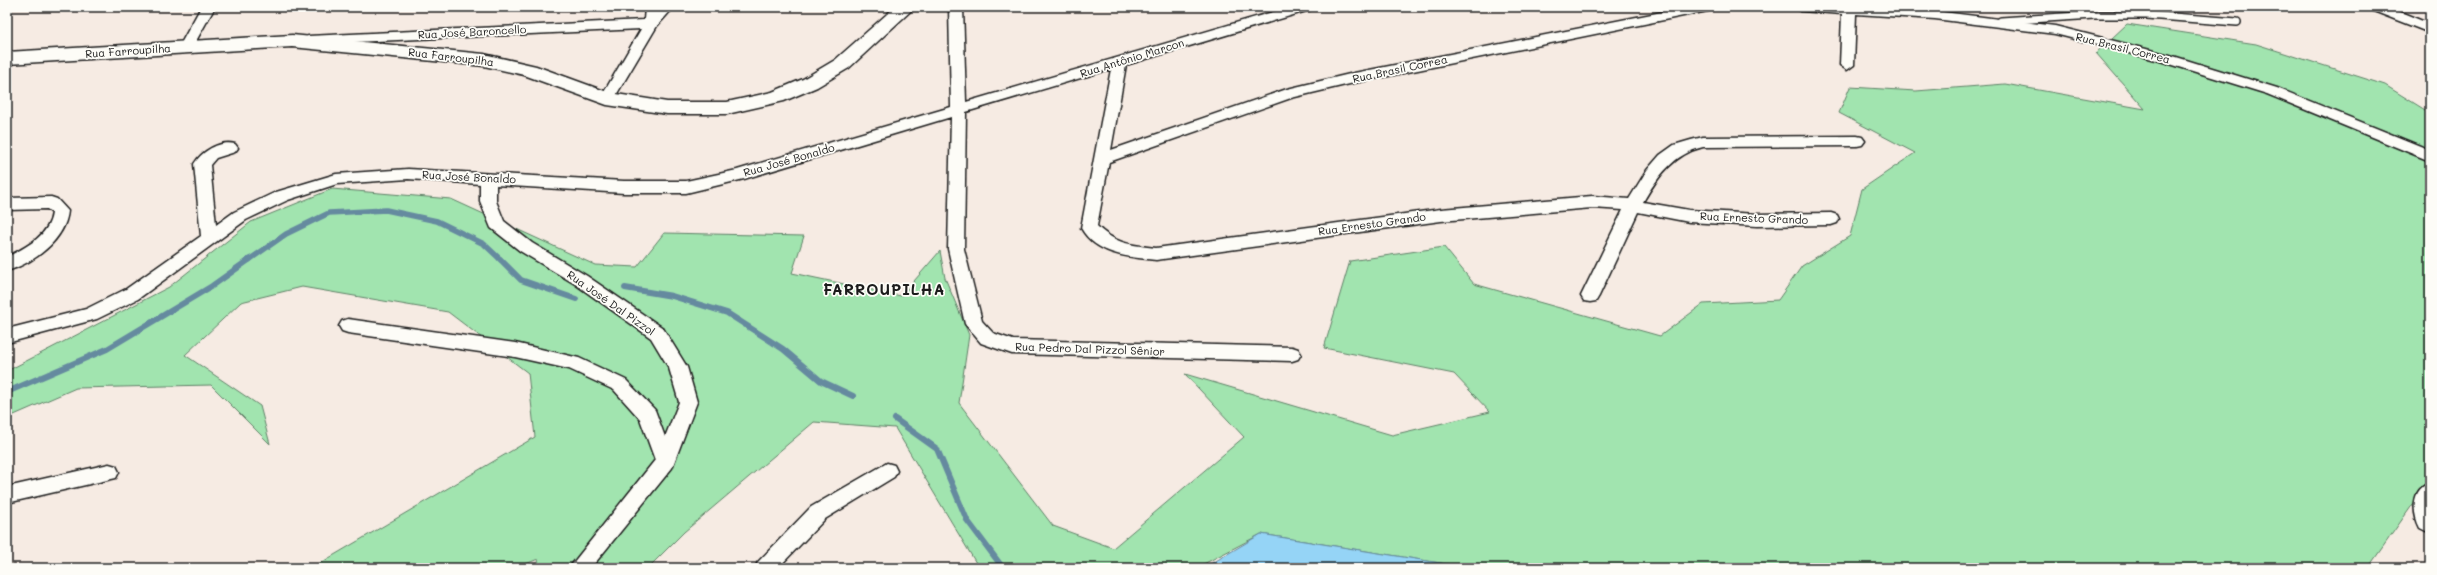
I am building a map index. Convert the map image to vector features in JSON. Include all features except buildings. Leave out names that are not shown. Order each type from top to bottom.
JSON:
[{"type":"street","points":[[186,47],[208,7]]},
{"type":"street","points":[[651,24],[652,7]]},
{"type":"street","points":[[607,99],[651,24],[667,7]]},
{"type":"street","name":"Rua Farroupilha","points":[[7,58],[292,40],[484,60],[529,70],[607,99],[667,108],[727,108],[777,97],[810,83],[842,64],[906,7]]},
{"type":"street","name":"Rua Pedro Dal Pizzol Sênior","points":[[956,7],[959,110],[956,249],[974,324],[987,338],[1012,347],[1292,354]]},
{"type":"street","name":"Rua Antônio Marcon","points":[[959,110],[1305,7]]},
{"type":"street","name":"Rua Brasil Correa","points":[[1100,159],[1287,94],[1354,78],[1708,7]]},
{"type":"street","name":"Rua Brasil Correa","points":[[1800,7],[1850,9],[1996,22],[2055,30],[2187,65],[2272,92],[2430,156]]},
{"type":"street","points":[[2376,7],[2430,29]]},
{"type":"street","points":[[1847,65],[1850,9]]},
{"type":"street","name":"Rua José Baroncello","points":[[292,40],[651,24]]},
{"type":"street","name":"Rua Ernesto Grando","points":[[1119,62],[1100,159],[1089,228],[1101,240],[1116,250],[1156,254],[1442,215],[1592,202],[1632,205],[1689,216],[1757,220],[1831,220]]},
{"type":"street","name":"Rua José Bonaldo","points":[[7,336],[91,314],[132,294],[240,216],[282,196],[336,179],[408,174],[624,187],[686,187],[738,175],[959,110]]},
{"type":"street","points":[[1590,296],[1632,205],[1663,162],[1678,150],[1702,142],[1857,140]]},
{"type":"street","points":[[209,239],[202,164],[211,154],[230,148]]},
{"type":"street","name":"Rua José Dal Pizzol","points":[[488,178],[488,202],[497,224],[526,247],[581,280],[657,333],[678,367],[688,402],[666,462],[579,568]]},
{"type":"street","points":[[7,204],[51,203],[60,211],[60,221],[46,239],[7,265]]},
{"type":"street","points":[[348,326],[515,350],[573,363],[620,385],[644,410],[648,415],[666,462]]},
{"type":"street","points":[[765,568],[818,514],[887,471]]},
{"type":"street","points":[[7,495],[109,472]]},
{"type":"street","points":[[2430,491],[2425,497],[2423,511],[2430,525]]},
{"type":"lane","points":[[1996,22],[2094,15],[2147,15],[2237,22]]},
{"type":"green space","points":[[2127,24],[2256,44],[2385,85],[2430,113],[2430,480],[2368,568],[1471,568],[1261,534],[1196,568],[979,568],[895,428],[814,422],[684,532],[648,568],[539,568],[538,559],[516,568],[312,568],[535,437],[528,373],[448,312],[302,287],[241,302],[185,355],[260,406],[270,444],[211,385],[76,388],[7,418],[7,371],[169,287],[251,222],[332,189],[451,199],[595,265],[637,267],[664,233],[804,236],[792,273],[901,296],[940,251],[945,278],[969,335],[959,403],[1053,526],[1113,548],[1244,437],[1185,374],[1392,435],[1490,412],[1454,374],[1324,348],[1350,261],[1444,247],[1474,284],[1660,336],[1703,304],[1778,300],[1802,266],[1850,236],[1862,189],[1915,153],[1839,113],[1850,87],[1916,91],[2005,84],[2145,109],[2096,53]]},
{"type":"water","points":[[1261,534],[1471,568],[1204,568]]},
{"type":"waterway","points":[[249,260],[286,234],[329,213],[386,210],[437,221],[484,244],[501,260]]},
{"type":"waterway","points":[[7,392],[107,349],[212,286],[250,259]]},
{"type":"waterway","points":[[501,260],[521,280],[576,299]]},
{"type":"waterway","points":[[625,288],[672,296],[727,313],[783,349],[821,381],[853,396]]},
{"type":"waterway","points":[[895,419],[937,449],[967,520],[1003,568]]},
{"type":"district","name":"FARROUPILHA","points":[[884,290]]}]
